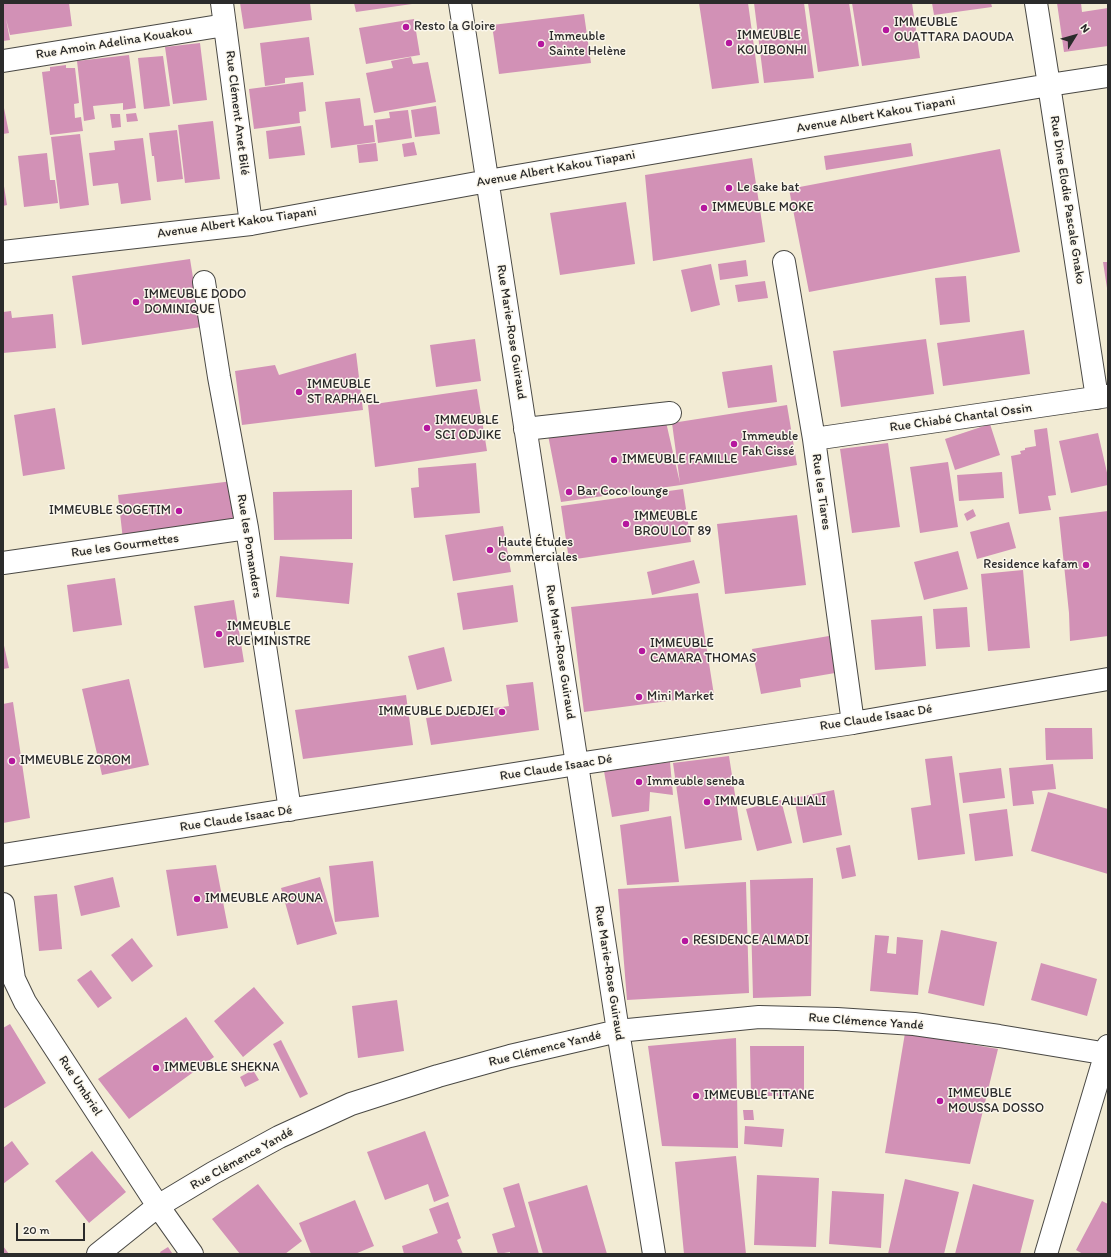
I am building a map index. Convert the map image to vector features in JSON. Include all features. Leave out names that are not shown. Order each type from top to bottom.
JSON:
[{"type":"street","name":"Rue Clément Anet Bilé","points":[[222,3],[251,224]]},
{"type":"street","name":"Rue Marie-Rose Guiraud","points":[[460,3],[618,1031],[654,1254]]},
{"type":"street","name":"Rue Dine Elodie Pascale Gnako","points":[[1036,3],[1102,397]]},
{"type":"street","name":"Rue Amoin Adelina Kouakou","points":[[3,61],[225,25]]},
{"type":"street","name":"Avenue Albert Kakou Tiapani","points":[[3,252],[251,224],[488,181],[1108,76]]},
{"type":"street","name":"Rue les Tiares","points":[[784,262],[814,439],[853,723]]},
{"type":"street","name":"Rue les Pomanders","points":[[204,282],[219,377],[247,528],[290,810]]},
{"type":"street","name":"Rue Chiabé Chantal Ossin","points":[[814,439],[1102,397]]},
{"type":"street","points":[[525,429],[670,413]]},
{"type":"street","name":"Rue les Gourmettes","points":[[3,563],[247,528]]},
{"type":"street","name":"Rue Claude Isaac Dé","points":[[3,855],[577,764],[853,723],[1108,679]]},
{"type":"street","name":"Rue Umbriel","points":[[3,904],[9,983],[25,1002],[158,1206],[192,1254]]},
{"type":"street","name":"Rue Clémence Yandé","points":[[98,1254],[158,1206],[213,1173],[279,1137],[351,1104],[438,1076],[510,1056],[618,1031],[758,1018],[837,1019],[914,1024],[1107,1051]]},
{"type":"street","points":[[1046,1254],[1107,1051]]},
{"type":"building","points":[[3,3],[69,3],[72,26],[10,35],[6,19],[10,40],[3,41]]},
{"type":"building","points":[[240,3],[310,3],[312,20],[244,29]]},
{"type":"building","points":[[354,3],[412,3],[412,4],[356,12]]},
{"type":"building","name":"IMMEUBLE KOUIBONHI","points":[[699,3],[748,3],[759,83],[712,89]]},
{"type":"building","points":[[754,3],[804,3],[814,78],[764,83]]},
{"type":"building","points":[[808,3],[849,3],[859,66],[818,72]]},
{"type":"building","name":"IMMEUBLE OUATTARA DAOUDA","points":[[852,3],[912,3],[920,58],[862,66]]},
{"type":"building","points":[[932,3],[991,3],[992,7],[934,15]]},
{"type":"building","points":[[1057,3],[1081,3],[1082,12],[1108,8],[1108,46],[1064,52]]},
{"type":"building","name":"Immeuble Sainte Helène","points":[[584,14],[591,63],[499,74],[492,25]]},
{"type":"building","points":[[414,19],[420,55],[366,64],[359,28]]},
{"type":"building","points":[[309,37],[314,75],[285,78],[285,83],[265,86],[260,43]]},
{"type":"building","points":[[200,43],[207,100],[173,104],[165,47]]},
{"type":"building","points":[[129,55],[136,108],[123,110],[123,103],[93,106],[95,119],[84,121],[77,61]]},
{"type":"building","points":[[163,56],[170,106],[144,109],[138,58]]},
{"type":"building","points":[[411,57],[413,64],[428,62],[436,102],[374,113],[366,73],[393,68],[391,61]]},
{"type":"building","points":[[66,65],[66,68],[75,68],[79,103],[74,104],[75,118],[81,117],[83,131],[50,135],[42,72],[50,71],[50,67]]},
{"type":"building","points":[[303,82],[306,111],[299,112],[300,123],[254,129],[249,89]]},
{"type":"building","points":[[360,98],[364,126],[373,125],[375,142],[331,148],[325,102]]},
{"type":"building","points":[[3,103],[9,133],[3,134]]},
{"type":"building","points":[[436,106],[440,134],[415,137],[411,110]]},
{"type":"building","points":[[408,110],[412,138],[378,143],[375,120],[390,118],[389,112]]},
{"type":"building","points":[[136,113],[138,121],[127,122],[126,114]]},
{"type":"building","points":[[110,114],[120,114],[121,127],[112,128]]},
{"type":"building","points":[[213,121],[220,179],[185,183],[178,125]]},
{"type":"building","points":[[301,126],[305,155],[269,159],[266,131]]},
{"type":"building","points":[[177,130],[183,179],[157,182],[154,156],[152,156],[149,133]]},
{"type":"building","points":[[80,134],[89,205],[60,209],[51,137]]},
{"type":"building","points":[[143,138],[151,200],[121,204],[118,183],[93,186],[89,153],[115,150],[114,141]]},
{"type":"building","points":[[414,142],[417,155],[404,157],[402,144]]},
{"type":"building","points":[[376,143],[378,161],[359,163],[357,145]]},
{"type":"building","points":[[911,143],[913,156],[826,170],[824,156]]},
{"type":"building","points":[[1000,149],[1020,252],[809,292],[789,189]]},
{"type":"building","points":[[47,153],[50,180],[55,180],[58,203],[24,207],[18,156]]},
{"type":"building","name":"IMMEUBLE MOKE","points":[[752,158],[765,242],[653,261],[645,175]]},
{"type":"building","points":[[3,180],[7,205],[3,206]]},
{"type":"building","points":[[626,202],[635,264],[560,275],[550,213]]},
{"type":"building","name":"IMMEUBLE DODO DOMINIQUE","points":[[190,259],[201,327],[82,345],[72,276]]},
{"type":"building","points":[[746,260],[748,276],[720,280],[718,264]]},
{"type":"building","points":[[1103,262],[1108,262],[1108,288],[1107,288]]},
{"type":"building","points":[[711,264],[720,305],[691,312],[681,270]]},
{"type":"building","points":[[966,276],[970,322],[940,325],[935,278]]},
{"type":"building","points":[[765,281],[768,298],[738,302],[735,285]]},
{"type":"building","points":[[11,311],[12,318],[53,314],[56,348],[3,353],[3,312]]},
{"type":"building","points":[[1024,330],[1030,374],[943,386],[937,343]]},
{"type":"building","points":[[475,339],[481,381],[436,387],[430,345]]},
{"type":"building","points":[[926,339],[934,394],[841,407],[833,351]]},
{"type":"building","name":"IMMEUBLE ST RAPHAEL","points":[[356,353],[363,410],[242,425],[235,371],[275,365],[279,375]]},
{"type":"building","points":[[772,365],[777,402],[728,408],[722,372]]},
{"type":"building","name":"IMMEUBLE SCI ODJIKE","points":[[477,389],[487,451],[375,467],[368,405]]},
{"type":"building","points":[[787,405],[797,465],[681,485],[561,502],[548,435],[666,422],[680,483],[672,423]]},
{"type":"building","points":[[55,408],[65,469],[23,476],[14,415]]},
{"type":"building","points":[[990,424],[1000,455],[955,470],[945,439]]},
{"type":"building","points":[[1047,428],[1056,495],[1048,496],[1051,510],[1019,514],[1011,456],[1021,454],[1020,451],[1025,450],[1025,448],[1036,446],[1034,430]]},
{"type":"building","points":[[1098,433],[1108,477],[1108,485],[1071,493],[1059,441]]},
{"type":"building","points":[[888,443],[900,527],[852,533],[840,449]]},
{"type":"building","points":[[948,462],[958,527],[920,533],[910,467]]},
{"type":"building","points":[[476,463],[480,513],[414,518],[411,488],[419,487],[418,468]]},
{"type":"building","points":[[1002,472],[1004,498],[959,501],[957,475]]},
{"type":"building","name":"IMMEUBLE SOGETIM","points":[[233,481],[240,527],[123,540],[118,495]]},
{"type":"building","name":"IMMEUBLE BROU LOT 89","points":[[683,489],[691,542],[569,560],[561,506]]},
{"type":"building","points":[[352,490],[352,539],[274,540],[273,492]]},
{"type":"building","points":[[973,509],[976,516],[967,521],[964,514]]},
{"type":"building","name":"Residence kafam","points":[[1108,511],[1108,636],[1070,641],[1069,613],[1059,517]]},
{"type":"building","points":[[797,515],[806,585],[725,594],[717,524]]},
{"type":"building","points":[[1009,522],[1016,548],[977,559],[970,532]]},
{"type":"building","points":[[503,526],[511,572],[453,581],[445,535]]},
{"type":"building","points":[[958,551],[968,589],[924,600],[914,562]]},
{"type":"building","points":[[280,556],[353,563],[349,604],[276,597]]},
{"type":"building","points":[[694,560],[700,583],[652,595],[647,572]]},
{"type":"building","points":[[1023,570],[1030,648],[988,651],[981,574]]},
{"type":"building","points":[[115,578],[122,625],[73,632],[67,585]]},
{"type":"building","points":[[513,585],[518,622],[463,630],[457,593]]},
{"type":"building","name":"IMMEUBLE CAMARA THOMAS","points":[[698,593],[714,695],[584,712],[571,607]]},
{"type":"building","name":"IMMEUBLE RUE MINISTRE","points":[[234,600],[244,662],[204,668],[194,606]]},
{"type":"building","points":[[967,607],[970,647],[936,649],[933,609]]},
{"type":"building","points":[[922,616],[926,666],[875,670],[871,620]]},
{"type":"building","points":[[829,636],[835,673],[800,679],[801,687],[761,694],[752,649]]},
{"type":"building","points":[[3,641],[9,668],[3,669]]},
{"type":"building","points":[[444,647],[452,681],[417,690],[408,656]]},
{"type":"building","points":[[129,679],[149,765],[102,775],[82,689]]},
{"type":"building","name":"IMMEUBLE DJEDJEI","points":[[533,682],[539,730],[431,745],[426,718],[509,706],[506,685]]},
{"type":"building","points":[[406,695],[413,745],[303,759],[295,710]]},
{"type":"building","name":"IMMEUBLE ZOROM","points":[[13,702],[30,818],[3,823],[3,704]]},
{"type":"building","points":[[1045,728],[1092,728],[1093,759],[1046,760]]},
{"type":"building","name":"IMMEUBLE ALLIALI","points":[[729,756],[742,840],[685,849],[673,763]]},
{"type":"building","points":[[952,756],[965,854],[918,860],[911,808],[931,805],[925,759]]},
{"type":"building","name":"Immeuble seneba","points":[[670,762],[673,795],[650,792],[649,811],[612,817],[604,771]]},
{"type":"building","points":[[1053,764],[1056,789],[1032,791],[1034,804],[1013,806],[1009,768]]},
{"type":"building","points":[[1001,768],[1005,798],[963,803],[959,773]]},
{"type":"building","points":[[834,790],[842,835],[803,843],[794,798]]},
{"type":"building","points":[[1048,792],[1108,809],[1108,874],[1031,851]]},
{"type":"building","points":[[781,800],[792,843],[757,851],[746,809]]},
{"type":"building","points":[[1007,809],[1013,856],[975,861],[969,814]]},
{"type":"building","points":[[671,816],[679,882],[627,885],[620,825]]},
{"type":"building","points":[[850,845],[856,876],[842,879],[836,848]]},
{"type":"building","points":[[373,861],[379,917],[335,922],[329,866]]},
{"type":"building","name":"IMMEUBLE AROUNA","points":[[216,865],[228,928],[177,936],[166,870]]},
{"type":"building","points":[[113,877],[120,907],[81,916],[74,886]]},
{"type":"building","points":[[320,877],[337,934],[297,945],[281,888]]},
{"type":"building","points":[[813,878],[811,996],[753,998],[750,880]]},
{"type":"building","name":"RESIDENCE ALMADI","points":[[746,882],[749,993],[627,1000],[618,889]]},
{"type":"building","points":[[57,894],[62,949],[39,951],[34,896]]},
{"type":"building","points":[[941,930],[997,942],[984,1006],[928,993]]},
{"type":"building","points":[[875,935],[889,936],[887,953],[896,954],[897,937],[923,940],[918,995],[870,991]]},
{"type":"building","points":[[132,938],[153,966],[132,982],[111,955]]},
{"type":"building","points":[[1041,963],[1097,979],[1087,1016],[1031,1000]]},
{"type":"building","points":[[91,970],[112,998],[98,1008],[77,980]]},
{"type":"building","points":[[254,987],[284,1023],[243,1057],[214,1021]]},
{"type":"building","points":[[397,1000],[404,1051],[358,1058],[352,1006]]},
{"type":"building","name":"IMMEUBLE SHEKNA","points":[[186,1017],[214,1057],[129,1119],[98,1079]]},
{"type":"building","points":[[10,1024],[46,1083],[3,1109],[3,1028]]},
{"type":"building","name":"IMMEUBLE MOUSSA DOSSO","points":[[905,1033],[998,1049],[970,1164],[885,1153]]},
{"type":"building","name":"IMMEUBLE TITANE","points":[[736,1038],[738,1148],[662,1146],[648,1046]]},
{"type":"building","points":[[281,1040],[308,1094],[300,1098],[273,1044]]},
{"type":"building","points":[[750,1046],[804,1046],[804,1096],[751,1096]]},
{"type":"building","points":[[253,1070],[259,1080],[245,1087],[240,1077]]},
{"type":"building","points":[[743,1110],[753,1110],[754,1120],[744,1120]]},
{"type":"building","points":[[745,1126],[784,1129],[782,1147],[744,1144]]},
{"type":"building","points":[[425,1131],[449,1196],[434,1202],[428,1184],[385,1200],[367,1152]]},
{"type":"building","points":[[12,1141],[29,1164],[3,1184],[3,1148]]},
{"type":"building","points":[[92,1151],[126,1192],[89,1223],[55,1181]]},
{"type":"building","points":[[736,1156],[746,1254],[684,1254],[675,1162]]},
{"type":"building","points":[[757,1175],[819,1178],[816,1247],[754,1245]]},
{"type":"building","points":[[905,1179],[959,1192],[944,1254],[888,1254]]},
{"type":"building","points":[[519,1183],[539,1254],[510,1254],[510,1252],[498,1254],[492,1234],[515,1227],[503,1188]]},
{"type":"building","points":[[258,1184],[302,1241],[285,1254],[240,1254],[212,1219]]},
{"type":"building","points":[[973,1184],[1034,1200],[1020,1254],[955,1254]]},
{"type":"building","points":[[587,1185],[607,1254],[543,1254],[528,1202]]},
{"type":"building","points":[[832,1191],[884,1194],[881,1248],[829,1244]]},
{"type":"building","points":[[355,1200],[374,1246],[355,1254],[311,1254],[299,1223]]},
{"type":"building","points":[[1102,1201],[1108,1204],[1108,1254],[1083,1254],[1076,1250]]},
{"type":"building","points":[[448,1202],[461,1238],[457,1240],[463,1254],[404,1254],[402,1246],[438,1233],[429,1209]]},
{"type":"building","points":[[3,1246],[9,1254],[3,1254]]},
{"type":"building","points":[[168,1247],[172,1253],[161,1254],[160,1252]]},
{"type":"place","name":"Resto la Gloire","points":[[406,27]]},
{"type":"place","name":"IMMEUBLE OUATTARA DAOUDA","points":[[886,30]]},
{"type":"place","name":"IMMEUBLE KOUIBONHI","points":[[729,43]]},
{"type":"place","name":"Immeuble Sainte Helène","points":[[541,44]]},
{"type":"place","name":"Le sake bat","points":[[729,188]]},
{"type":"place","name":"IMMEUBLE MOKE","points":[[704,208]]},
{"type":"place","name":"IMMEUBLE DODO DOMINIQUE","points":[[136,302]]},
{"type":"place","name":"IMMEUBLE ST RAPHAEL","points":[[299,392]]},
{"type":"place","name":"IMMEUBLE SCI ODJIKE","points":[[427,428]]},
{"type":"place","name":"Immeuble Fah Cissé","points":[[734,444]]},
{"type":"place","name":"IMMEUBLE FAMILLE","points":[[614,460]]},
{"type":"place","name":"Bar Coco lounge","points":[[569,492]]},
{"type":"place","name":"IMMEUBLE SOGETIM","points":[[179,511]]},
{"type":"place","name":"IMMEUBLE BROU LOT 89","points":[[626,524]]},
{"type":"place","name":"Haute Études Commerciales","points":[[490,550]]},
{"type":"place","name":"Residence kafam","points":[[1086,565]]},
{"type":"place","name":"IMMEUBLE RUE MINISTRE","points":[[219,634]]},
{"type":"place","name":"IMMEUBLE CAMARA THOMAS","points":[[642,651]]},
{"type":"place","name":"Mini Market","points":[[639,697]]},
{"type":"place","name":"IMMEUBLE DJEDJEI","points":[[502,712]]},
{"type":"place","name":"IMMEUBLE ZOROM","points":[[12,761]]},
{"type":"place","name":"Immeuble seneba","points":[[639,782]]},
{"type":"place","name":"IMMEUBLE ALLIALI","points":[[707,802]]},
{"type":"place","name":"IMMEUBLE AROUNA","points":[[197,899]]},
{"type":"place","name":"RESIDENCE ALMADI","points":[[685,941]]},
{"type":"place","name":"IMMEUBLE SHEKNA","points":[[156,1068]]},
{"type":"place","name":"IMMEUBLE TITANE","points":[[696,1096]]},
{"type":"place","name":"IMMEUBLE MOUSSA DOSSO","points":[[940,1101]]}]
